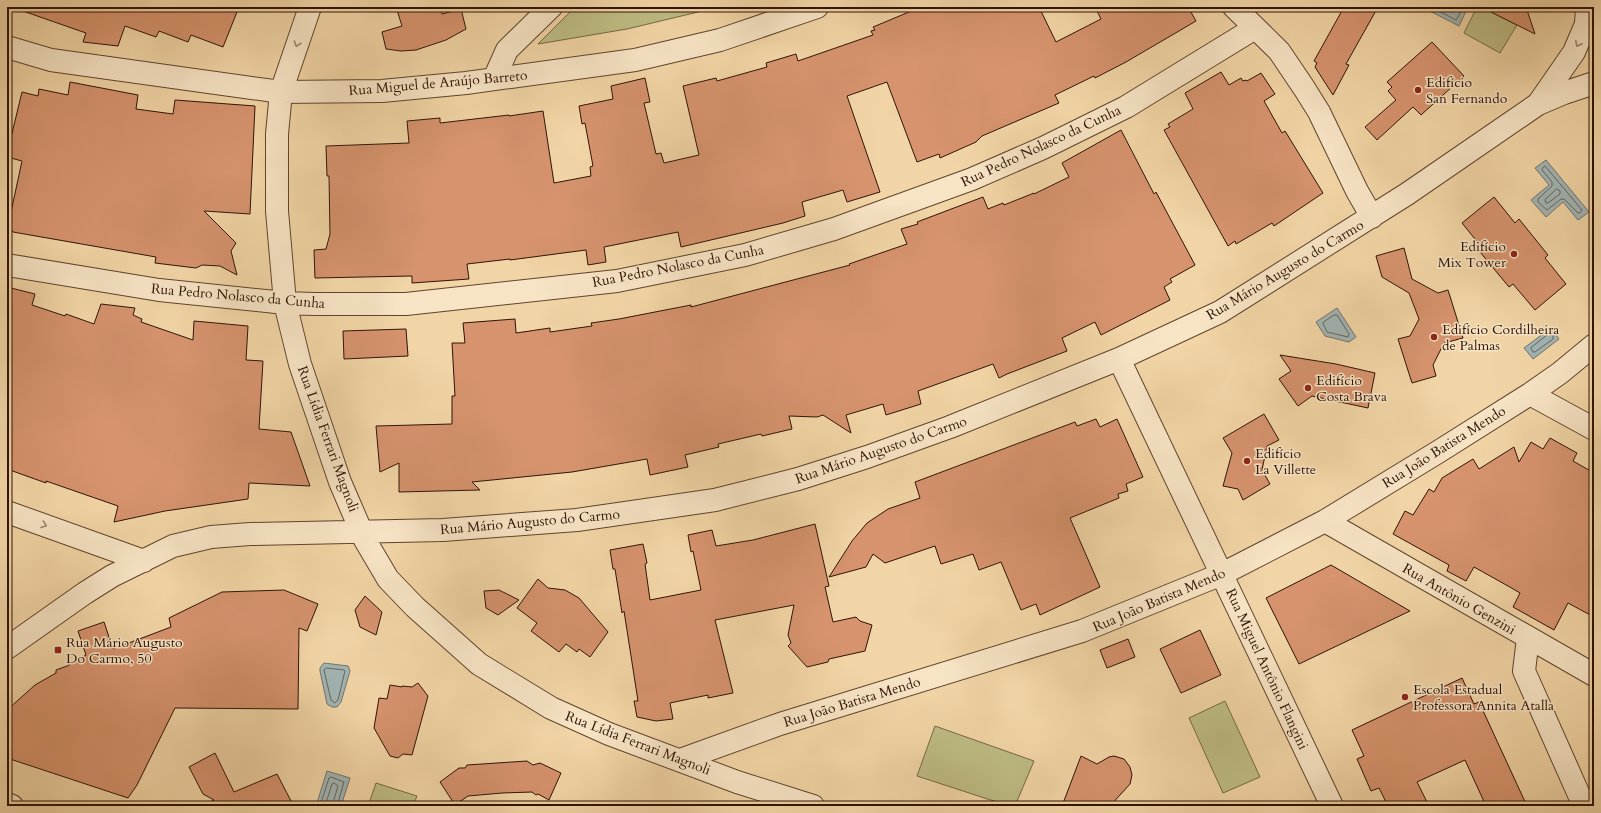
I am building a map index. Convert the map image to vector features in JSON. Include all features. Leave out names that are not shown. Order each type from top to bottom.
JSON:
[{"type":"street","name":"Rua Lídia Ferrari Magnoli","points":[[310,7],[281,92],[277,134],[277,211],[285,303],[300,364],[340,482],[362,532],[388,579],[415,607],[479,664],[550,708],[609,734],[738,782],[813,806]]},
{"type":"street","points":[[494,79],[507,50],[551,7]]},
{"type":"street","name":"Rua Miguel de Araújo Barreto","points":[[7,46],[51,60],[281,92],[382,91],[494,79],[635,60],[720,40],[817,7]]},
{"type":"street","points":[[1234,7],[1280,51],[1319,112],[1357,191],[1372,217]]},
{"type":"street","name":"Rua Mário Augusto do Carmo","points":[[1538,104],[1574,52],[1586,24],[1587,7]]},
{"type":"street","name":"Rua Pedro Nolasco da Cunha","points":[[7,265],[160,290],[285,303],[314,304],[406,304],[500,295],[617,281],[745,255],[841,226],[972,179],[1043,148],[1126,107],[1255,28]]},
{"type":"street","name":"Rua Mário Augusto do Carmo","points":[[7,648],[18,639],[112,576],[173,546],[211,537],[250,534],[443,530],[576,520],[715,500],[798,479],[867,457],[950,427],[1119,359],[1220,312],[1372,217],[1538,104],[1594,83]]},
{"type":"street","name":"Rua João Batista Mendo","points":[[680,760],[780,724],[1082,631],[1222,574],[1325,521],[1530,394],[1560,373],[1594,344]]},
{"type":"street","name":"Rua Miguel Antônio Flangini","points":[[1119,359],[1332,806]]},
{"type":"street","points":[[1530,394],[1594,429]]},
{"type":"street","points":[[7,512],[144,561]]},
{"type":"street","name":"Rua Antônio Genzini","points":[[1325,521],[1594,676]]},
{"type":"street","points":[[1528,638],[1524,671],[1584,806]]},
{"type":"street","points":[[7,804],[12,806]]},
{"type":"shaded area","points":[[575,7],[719,7],[627,29],[538,44]]},
{"type":"shaded area","points":[[1477,7],[1481,7],[1517,25],[1500,53],[1464,33]]},
{"type":"shaded area","points":[[1225,701],[1260,777],[1223,793],[1189,718]]},
{"type":"shaded area","points":[[935,726],[1034,761],[1015,806],[1009,806],[917,776]]},
{"type":"shaded area","points":[[376,783],[417,796],[413,806],[368,806]]},
{"type":"water","points":[[1422,7],[1468,7],[1459,26]]},
{"type":"water","points":[[1546,160],[1589,212],[1578,220],[1563,202],[1546,217],[1531,200],[1549,185],[1535,168]]},
{"type":"water","points":[[1337,308],[1356,337],[1349,342],[1325,336],[1316,322]]},
{"type":"water","points":[[1551,328],[1559,339],[1533,359],[1524,348]]},
{"type":"water","points":[[324,663],[348,666],[350,671],[341,702],[337,707],[332,707],[327,704],[320,671],[320,668]]},
{"type":"water","points":[[327,771],[350,778],[341,806],[316,806]]},
{"type":"building","points":[[20,7],[239,7],[223,47],[191,35],[188,42],[159,31],[156,37],[125,26],[118,46],[83,42],[86,33],[20,10]]},
{"type":"building","points":[[396,7],[440,7],[442,14],[461,9],[466,29],[446,40],[416,50],[401,51],[386,49],[382,32],[402,26]]},
{"type":"building","points":[[921,7],[1039,7],[1056,42],[1101,19],[1095,7],[1188,7],[1196,21],[1126,62],[1095,78],[1094,76],[1055,95],[1059,103],[982,136],[976,142],[940,158],[939,154],[917,162],[887,82],[847,96],[880,192],[847,202],[843,190],[802,202],[805,216],[783,223],[681,247],[678,232],[604,247],[606,262],[588,265],[586,250],[467,264],[469,279],[412,283],[412,276],[315,278],[314,250],[326,249],[330,234],[329,176],[327,176],[326,146],[409,143],[407,121],[440,118],[440,123],[543,111],[554,183],[591,176],[590,167],[593,166],[585,123],[582,124],[579,106],[613,99],[611,86],[645,78],[650,102],[644,103],[656,154],[661,153],[664,163],[699,155],[683,86],[716,78],[717,81],[767,67],[766,63],[796,54],[798,61],[873,35],[871,31],[875,30],[873,27]]},
{"type":"building","points":[[1344,7],[1378,7],[1346,64],[1349,65],[1333,95],[1315,67],[1317,63],[1314,61]]},
{"type":"building","points":[[1481,7],[1526,7],[1535,34]]},
{"type":"building","points":[[1432,42],[1464,76],[1421,115],[1413,107],[1377,140],[1365,127],[1396,100],[1388,91],[1392,87],[1387,82]]},
{"type":"building","points":[[1221,72],[1229,85],[1241,78],[1243,81],[1247,81],[1261,73],[1275,94],[1264,101],[1282,133],[1285,131],[1323,193],[1274,226],[1272,223],[1236,244],[1235,241],[1228,246],[1164,130],[1170,127],[1168,124],[1193,109],[1185,93]]},
{"type":"building","points":[[70,82],[138,95],[136,109],[173,114],[175,100],[255,106],[250,214],[204,211],[236,243],[231,251],[237,275],[220,266],[202,265],[196,268],[155,263],[156,257],[13,232],[8,226],[22,161],[7,157],[7,154],[22,92],[38,96],[39,89],[68,95]]},
{"type":"building","points":[[1121,130],[1154,194],[1156,192],[1195,265],[1170,279],[1172,282],[1164,287],[1170,300],[1101,335],[1095,322],[1062,338],[1067,351],[999,378],[993,364],[918,391],[921,404],[886,415],[883,404],[846,415],[851,433],[823,415],[817,417],[789,416],[792,429],[762,436],[761,434],[718,444],[719,447],[685,455],[688,467],[650,475],[647,459],[572,472],[472,482],[480,490],[399,492],[399,463],[380,472],[376,426],[452,424],[452,396],[455,396],[452,343],[465,343],[463,323],[515,319],[516,333],[550,328],[550,332],[592,326],[591,323],[691,305],[691,307],[850,265],[849,264],[907,244],[901,229],[918,224],[917,222],[983,197],[988,209],[1003,203],[1004,205],[1034,194],[1069,177],[1062,163]]},
{"type":"building","name":"Edifício Mix Tower","points":[[1494,197],[1515,223],[1519,219],[1548,255],[1545,258],[1566,284],[1535,310],[1513,284],[1509,287],[1480,252],[1483,249],[1462,223]]},
{"type":"building","name":"Edifício Cordilheira de Palmas","points":[[1404,248],[1412,279],[1438,293],[1448,290],[1463,338],[1444,343],[1433,365],[1436,376],[1412,383],[1398,339],[1410,336],[1419,319],[1409,293],[1382,277],[1376,256]]},
{"type":"building","points":[[7,287],[35,294],[32,305],[65,316],[66,314],[94,324],[101,304],[135,308],[133,315],[142,319],[141,322],[193,340],[194,321],[248,326],[246,360],[263,361],[259,429],[291,432],[310,486],[249,483],[248,499],[165,511],[114,522],[118,506],[7,469]]},
{"type":"building","points":[[406,329],[408,356],[344,359],[343,331]]},
{"type":"building","points":[[1280,355],[1336,364],[1375,373],[1368,408],[1312,396],[1298,406],[1279,379],[1291,371]]},
{"type":"building","name":"Edifício La Villette","points":[[1264,414],[1279,440],[1267,446],[1262,470],[1270,484],[1243,500],[1238,489],[1223,486],[1232,453],[1223,438]]},
{"type":"building","points":[[1096,419],[1100,427],[1117,419],[1143,477],[1126,484],[1128,491],[1118,494],[1119,498],[1070,518],[1100,587],[1040,615],[1036,604],[1021,610],[1001,562],[979,570],[973,554],[941,564],[935,546],[885,563],[873,554],[866,567],[829,577],[852,541],[867,523],[888,509],[920,498],[915,482],[1075,422],[1077,426]]},
{"type":"building","points":[[1550,438],[1577,453],[1573,461],[1594,473],[1594,617],[1568,603],[1554,630],[1513,607],[1520,593],[1474,567],[1466,581],[1447,571],[1449,565],[1393,534],[1405,511],[1413,515],[1429,489],[1434,492],[1442,478],[1473,459],[1479,469],[1514,447],[1519,462],[1531,442],[1543,449]]},
{"type":"building","points":[[815,524],[829,586],[825,587],[833,622],[856,617],[860,621],[872,625],[865,651],[829,659],[828,662],[807,667],[788,646],[791,643],[788,635],[794,605],[715,620],[733,693],[708,698],[708,695],[670,703],[673,719],[656,721],[637,717],[634,701],[638,701],[624,611],[622,613],[615,569],[613,569],[610,550],[643,544],[647,563],[645,564],[650,600],[701,590],[688,535],[712,530],[716,546],[753,540]]},
{"type":"building","points":[[1331,565],[1410,611],[1299,664],[1266,598]]},
{"type":"building","points":[[538,579],[548,588],[565,590],[579,598],[608,632],[590,657],[579,649],[577,652],[566,644],[559,652],[531,631],[537,623],[517,608]]},
{"type":"building","points":[[284,590],[318,604],[307,631],[299,628],[298,709],[175,708],[137,785],[128,798],[7,758],[7,710],[35,685],[56,673],[56,670],[67,666],[86,655],[78,631],[104,622],[113,649],[171,627],[169,618],[222,592]]},
{"type":"building","points":[[499,590],[519,600],[498,615],[486,608],[484,591]]},
{"type":"building","points":[[365,596],[382,612],[376,635],[360,627],[355,610]]},
{"type":"building","points":[[1200,630],[1221,675],[1181,693],[1160,649]]},
{"type":"building","points":[[1128,639],[1135,657],[1107,668],[1100,650]]},
{"type":"building","points":[[1462,678],[1474,704],[1479,702],[1527,806],[1486,806],[1465,760],[1417,782],[1429,806],[1388,806],[1379,788],[1371,791],[1357,759],[1364,756],[1352,730]]},
{"type":"building","points":[[418,683],[428,696],[412,755],[403,754],[398,758],[390,756],[374,728],[379,698],[387,699],[390,685],[412,687]]},
{"type":"building","points":[[215,753],[234,792],[277,774],[291,801],[281,806],[201,806],[214,800],[203,794],[189,767]]},
{"type":"building","points":[[1081,756],[1097,764],[1109,757],[1114,756],[1124,759],[1130,767],[1132,775],[1130,784],[1110,806],[1062,806]]},
{"type":"building","points":[[527,761],[533,765],[540,763],[561,773],[549,800],[532,792],[502,793],[468,796],[455,805],[440,782],[459,768],[465,768],[467,765]]},
{"type":"place","name":"Edifício San Fernando","points":[[1418,90]]},
{"type":"place","name":"Edifício Mix Tower","points":[[1514,254]]},
{"type":"place","name":"Edifício Cordilheira de Palmas","points":[[1434,337]]},
{"type":"place","name":"Edifício Costa Brava","points":[[1308,388]]},
{"type":"place","name":"Edifício La Villette","points":[[1247,461]]},
{"type":"place","name":"Rua Mário Augusto Do Carmo, 50","points":[[58,650]]},
{"type":"place","name":"Escola Estadual Professora Annita Atalla","points":[[1405,697]]}]
